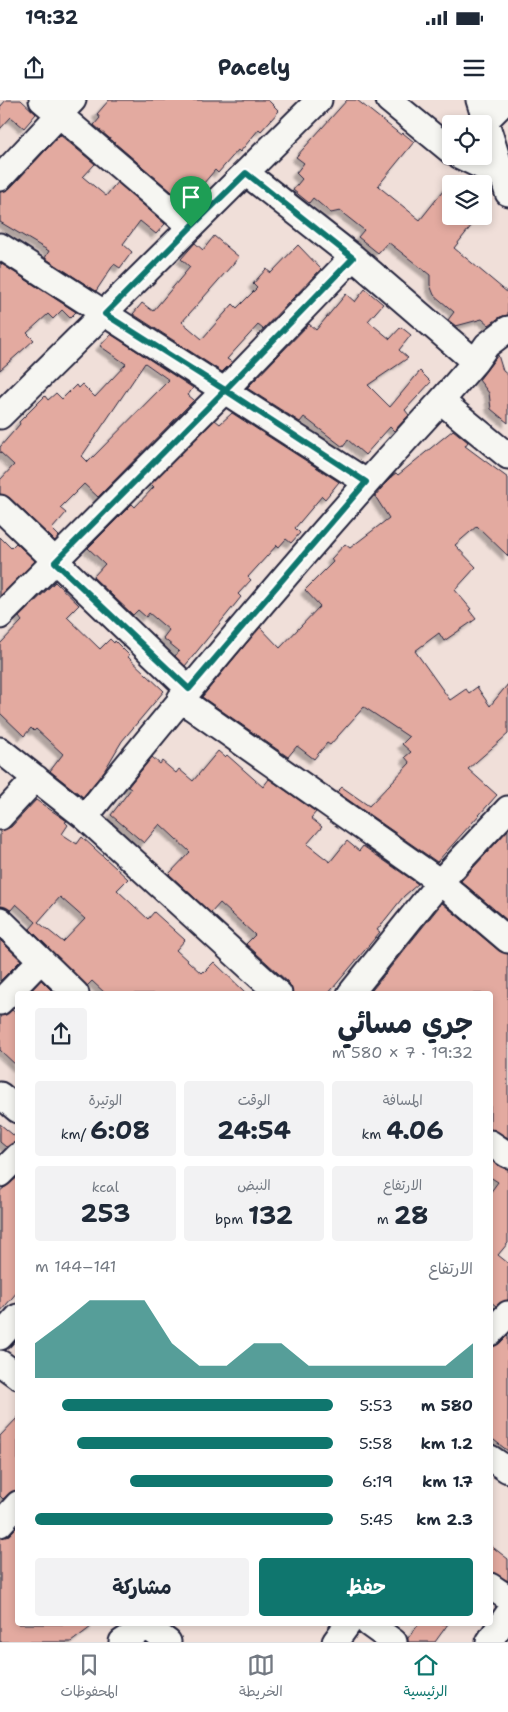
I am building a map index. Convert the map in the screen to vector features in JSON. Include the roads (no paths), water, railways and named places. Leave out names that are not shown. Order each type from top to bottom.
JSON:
[{"type":"street","points":[[0,416],[319,100]]},
{"type":"street","points":[[389,100],[442,144]]},
{"type":"street","points":[[506,100],[482,111],[506,183]]},
{"type":"street","points":[[0,178],[58,105],[191,227]]},
{"type":"street","points":[[475,165],[506,183]]},
{"type":"street","points":[[246,173],[353,258],[475,362]]},
{"type":"street","points":[[0,246],[366,482]]},
{"type":"street","points":[[0,616],[225,390],[353,258]]},
{"type":"street","points":[[86,817],[185,694],[366,482],[441,402],[487,345],[508,329]]},
{"type":"street","points":[[441,402],[508,456]]},
{"type":"street","points":[[0,508],[185,694],[440,882],[508,940]]},
{"type":"street","points":[[0,750],[86,817],[276,991]]},
{"type":"street","points":[[0,817],[36,778]]},
{"type":"street","points":[[352,991],[440,882],[508,809]]},
{"type":"street","points":[[0,920],[73,991]]},
{"type":"street","points":[[0,1002],[41,960]]},
{"type":"street","points":[[0,1095],[15,1108]]},
{"type":"street","points":[[493,1145],[508,1155]]},
{"type":"street","points":[[0,1174],[15,1159]]},
{"type":"street","points":[[0,1337],[15,1321]]},
{"type":"street","points":[[0,1363],[15,1374]]},
{"type":"street","points":[[493,1460],[508,1470]]},
{"type":"street","points":[[0,1524],[15,1507]]},
{"type":"street","points":[[493,1588],[508,1598]]},
{"type":"street","points":[[489,1642],[508,1614]]},
{"type":"street","points":[[122,1642],[146,1626]]},
{"type":"street","points":[[149,1626],[168,1642]]},
{"type":"street","points":[[335,1642],[347,1626]]},
{"type":"street","points":[[372,1626],[394,1642]]}]
